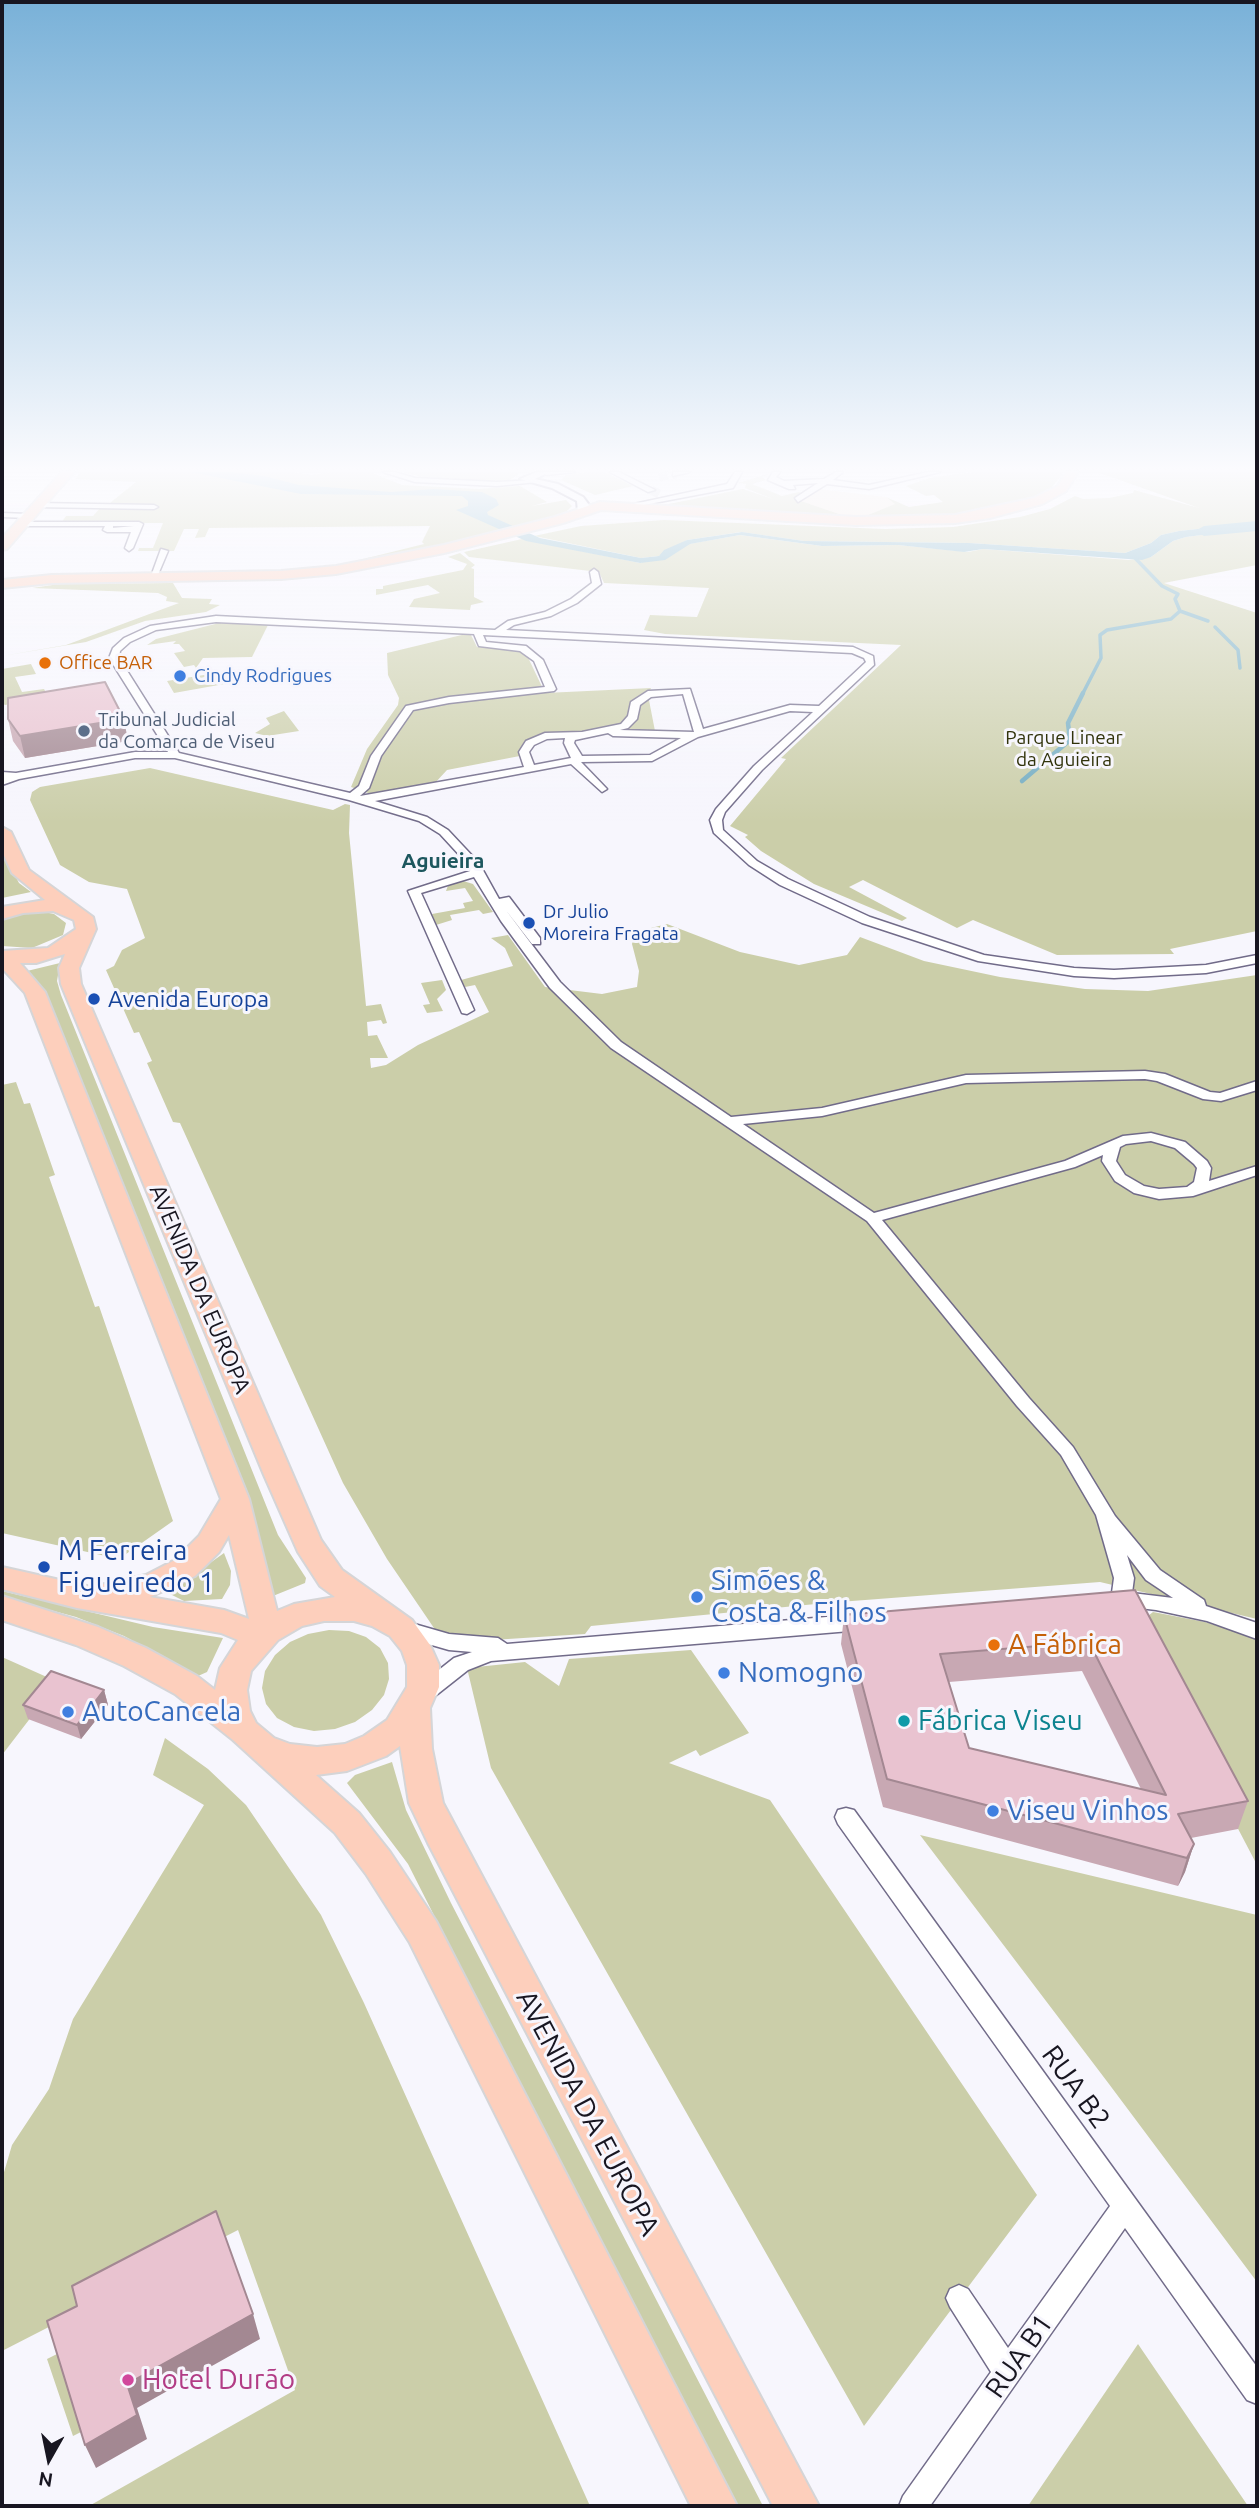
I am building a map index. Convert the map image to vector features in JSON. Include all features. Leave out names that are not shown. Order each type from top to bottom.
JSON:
[{"type":"main road","points":[[2,596],[19,589]]},
{"type":"main road","points":[[2,832],[21,873],[67,908]]},
{"type":"main road","points":[[2,913],[38,905],[67,908],[77,911],[86,923],[82,936],[55,952],[36,957],[2,958]]},
{"type":"main road","name":"AVENIDA DA EUROPA","points":[[82,936],[69,968],[71,984],[308,1544],[331,1578],[391,1622]]},
{"type":"main road","name":"AVENIDA DA EUROPA","points":[[2,958],[19,972],[35,992],[235,1499],[264,1634]]},
{"type":"main road","points":[[77,1596],[136,1590],[167,1578],[191,1563],[209,1544],[235,1499]]},
{"type":"main road","points":[[2,1578],[77,1596],[224,1622],[264,1634]]},
{"type":"main road","points":[[2,1608],[87,1636],[135,1657],[186,1685],[254,1740],[346,1823],[378,1863],[423,1932],[715,2506]]},
{"type":"main road","points":[[354,1608],[391,1622],[415,1645],[423,1665],[423,1687],[416,1703],[398,1729],[375,1746],[347,1757],[317,1761],[288,1758],[254,1740],[234,1712],[231,1690],[236,1668],[249,1648],[264,1634],[294,1616],[324,1609],[354,1608]]},
{"type":"main road","name":"AVENIDA DA EUROPA","points":[[416,1703],[416,1749],[426,1803],[440,1833],[797,2506]]},
{"type":"street","points":[[498,632],[505,625],[548,614],[590,589]]},
{"type":"street","points":[[175,755],[114,658],[116,650],[127,640],[153,628],[216,619],[839,648],[862,653],[871,663],[729,798],[716,820],[718,831],[732,847],[784,882],[866,920],[924,942],[982,958],[1030,967],[1087,973],[1155,973],[1206,969],[1257,959]]},
{"type":"street","points":[[358,799],[376,756],[410,708],[449,700],[551,689],[538,660],[523,648],[482,644],[477,631]]},
{"type":"street","points":[[604,732],[629,723],[635,704],[648,694],[687,691],[697,734]]},
{"type":"street","points":[[358,799],[606,756],[652,758],[697,734],[790,708],[823,709]]},
{"type":"street","points":[[153,746],[160,729]]},
{"type":"street","points":[[530,769],[524,752],[530,743],[551,736],[604,732],[697,734]]},
{"type":"street","points":[[574,761],[578,757],[568,740],[587,734]]},
{"type":"street","points":[[2,782],[16,776],[120,758],[153,746],[175,755],[358,799],[435,825],[492,883],[554,968],[555,985]]},
{"type":"street","points":[[574,761],[602,789]]},
{"type":"street","points":[[2,775],[16,776]]},
{"type":"street","points":[[468,858],[555,985],[616,1045],[872,1218],[1023,1402],[1067,1451],[1105,1515],[1153,1575],[1183,1597],[1227,1621]]},
{"type":"street","points":[[467,1010],[414,891],[476,873]]},
{"type":"street","points":[[730,1121],[822,1112],[966,1079],[1145,1075],[1160,1077],[1208,1096],[1221,1097],[1257,1085]]},
{"type":"street","points":[[872,1218],[1070,1164],[1123,1140],[1151,1137],[1180,1145],[1200,1161],[1241,1175]]},
{"type":"street","points":[[1112,1145],[1108,1152],[1112,1169]]},
{"type":"street","points":[[1191,1191],[1205,1177],[1200,1161]]},
{"type":"street","points":[[1070,1164],[1093,1164],[1112,1169],[1139,1190],[1159,1194],[1191,1191],[1257,1170]]},
{"type":"street","points":[[1105,1515],[1124,1578],[1121,1600]]},
{"type":"street","points":[[1096,1602],[1156,1602],[1257,1632]]},
{"type":"street","points":[[416,1703],[468,1660],[490,1653],[532,1647],[877,1621]]},
{"type":"street","points":[[391,1622],[449,1642],[532,1647]]},
{"type":"street","name":"RUA B2","points":[[846,1818],[1257,2390]]},
{"type":"street","name":"RUA B1","points":[[913,2506],[1125,2206]]},
{"type":"street","points":[[959,2298],[1008,2373]]},
{"type":"green space","points":[[58,589],[177,589],[182,598],[212,599],[209,604],[220,605],[206,612],[145,621],[86,642],[2,656],[66,645],[179,603],[166,601],[167,597],[158,593]]},
{"type":"green space","points":[[376,589],[407,589],[376,595]]},
{"type":"green space","points":[[434,589],[474,589],[474,597],[484,602],[471,605],[470,610],[409,607],[414,599],[440,593]]},
{"type":"green space","name":"Parque Linear da Aguieira","points":[[709,589],[1183,589],[1257,613],[1257,931],[1170,949],[1174,954],[1057,955],[973,920],[957,928],[863,880],[849,887],[907,918],[902,921],[814,884],[761,851],[745,837],[748,835],[730,826],[786,759],[781,758],[901,645],[665,634],[644,630],[650,615],[697,617]]},
{"type":"green space","points":[[219,623],[268,625],[252,657],[203,658],[196,668],[194,665],[184,667],[174,653],[185,651],[179,644],[173,644],[176,641],[147,645],[156,639]]},
{"type":"green space","points":[[470,633],[477,647],[524,649],[545,693],[651,688],[648,695],[655,731],[539,738],[525,755],[447,770],[435,783],[374,795],[351,787],[367,749],[398,705],[399,698],[388,675],[387,653]]},
{"type":"green space","points":[[31,664],[36,674],[15,677],[22,692],[44,689],[49,698],[5,705],[2,703],[2,669]]},
{"type":"green space","points":[[222,672],[230,683],[174,693],[167,681]]},
{"type":"green space","points":[[284,711],[299,731],[267,736],[255,733],[270,724],[266,718]]},
{"type":"green space","points":[[150,768],[333,810],[345,804],[350,805],[349,833],[366,1006],[381,1004],[387,1023],[383,1024],[381,1020],[367,1022],[368,1036],[377,1035],[388,1058],[370,1058],[371,1068],[386,1065],[418,1045],[489,1012],[475,985],[465,987],[461,980],[513,966],[505,948],[491,938],[508,935],[545,987],[602,994],[637,987],[639,971],[632,944],[635,932],[667,924],[740,952],[799,965],[847,955],[860,937],[924,961],[1000,977],[1085,989],[1148,991],[1257,975],[1257,1619],[1100,1582],[826,1603],[591,1626],[585,1634],[477,1641],[454,1639],[436,1631],[387,1559],[343,1483],[180,1123],[173,1122],[147,1063],[152,1061],[139,1032],[134,1033],[106,970],[114,966],[122,950],[145,938],[127,889],[89,882],[60,865],[30,800],[32,792],[40,787]]},
{"type":"green space","points":[[2,851],[19,883],[31,892],[2,898]]},
{"type":"green space","points":[[460,880],[473,884],[493,912],[483,914],[479,910],[450,915],[452,920],[436,925],[432,914],[465,908],[463,903],[473,901],[465,888],[446,891],[449,883]]},
{"type":"green space","points":[[19,914],[54,914],[66,923],[63,935],[32,948],[2,946],[2,921]]},
{"type":"green space","points":[[60,963],[57,981],[61,995],[278,1535],[306,1578],[305,1583],[268,1598],[267,1567],[260,1539],[45,990],[27,971]]},
{"type":"green space","points":[[442,980],[446,990],[437,999],[443,1011],[427,1013],[423,1005],[430,1004],[421,983]]},
{"type":"green space","points":[[16,1082],[24,1104],[30,1103],[55,1175],[49,1177],[95,1307],[99,1306],[173,1521],[119,1559],[2,1533],[2,1085]]},
{"type":"green space","points":[[224,1553],[231,1571],[230,1585],[222,1599],[184,1601],[168,1593]]},
{"type":"green space","points":[[2,1591],[153,1627],[223,1638],[207,1672],[198,1676],[124,1636],[76,1617],[2,1597]]},
{"type":"green space","points":[[1153,1612],[1205,1622],[1257,1638],[1257,1865],[1133,1628]]},
{"type":"green space","points":[[329,1630],[349,1631],[366,1637],[380,1648],[388,1663],[389,1679],[384,1695],[372,1710],[355,1722],[335,1729],[314,1731],[294,1727],[277,1718],[266,1704],[262,1688],[265,1671],[275,1655],[290,1642],[308,1634]]},
{"type":"green space","points":[[691,1650],[749,1733],[700,1756],[696,1750],[669,1763],[770,1800],[1037,2195],[864,2426],[491,1768],[467,1668],[525,1662],[559,1686],[569,1659]]},
{"type":"green space","points":[[2,1657],[58,1682],[2,1755]]},
{"type":"green space","points":[[165,1738],[208,1769],[246,1805],[321,1915],[364,2003],[590,2506],[89,2506],[295,2390],[238,2230],[2,2351],[2,2179],[12,2145],[49,2089],[73,2019],[204,1805],[153,1775]]},
{"type":"green space","points":[[392,1762],[406,1810],[451,1903],[763,2506],[733,2506],[408,1864],[347,1783],[355,1775]]},
{"type":"green space","points":[[920,1835],[1257,1915],[1257,2282],[1109,2084]]},
{"type":"green space","points":[[1138,2344],[1248,2506],[1028,2506]]},
{"type":"green space","points":[[61,2352],[85,2430],[73,2436],[47,2359]]},
{"type":"building","points":[[105,682],[124,719],[20,736],[8,719],[8,698]]},
{"type":"building","name":"Fábrica Viseu","points":[[1135,1590],[1248,1801],[1178,1814],[1194,1844],[1187,1858],[887,1779],[844,1615]],"holes":[[[1089,1642],[1166,1795],[969,1748],[940,1654]]]},
{"type":"building","points":[[51,1671],[104,1690],[77,1725],[23,1705]]},
{"type":"building","name":"Hotel Durão","points":[[216,2211],[253,2314],[127,2384],[137,2415],[85,2445],[47,2321],[77,2306],[72,2286]]},
{"type":"waterway","points":[[1168,589],[1178,594],[1175,599],[1180,611]]},
{"type":"waterway","points":[[1082,695],[1101,658],[1100,635],[1107,630],[1171,619],[1180,611]]},
{"type":"waterway","points":[[1180,611],[1208,621]]},
{"type":"waterway","points":[[1215,627],[1238,650],[1240,668]]},
{"type":"waterway","points":[[1022,781],[1070,740],[1068,723],[1082,695]]},
{"type":"place","name":"Office BAR","points":[[45,663]]},
{"type":"place","name":"Cindy Rodrigues","points":[[180,676]]},
{"type":"place","name":"Tribunal Judicial da Comarca de Viseu","points":[[84,731]]},
{"type":"place","name":"Dr Julio Moreira Fragata","points":[[529,923]]},
{"type":"place","name":"Avenida Europa","points":[[94,999]]},
{"type":"place","name":"M Ferreira Figueiredo 1","points":[[44,1567]]},
{"type":"place","name":"Simões & Costa & Filhos","points":[[697,1597]]},
{"type":"place","name":"A Fábrica","points":[[994,1645]]},
{"type":"place","name":"Nomogno","points":[[724,1673]]},
{"type":"place","name":"AutoCancela","points":[[68,1712]]},
{"type":"place","name":"Fábrica Viseu","points":[[904,1721]]},
{"type":"place","name":"Viseu Vinhos","points":[[993,1811]]},
{"type":"place","name":"Hotel Durão","points":[[128,2380]]},
{"type":"district","name":"Aguieira","points":[[443,861]]}]
